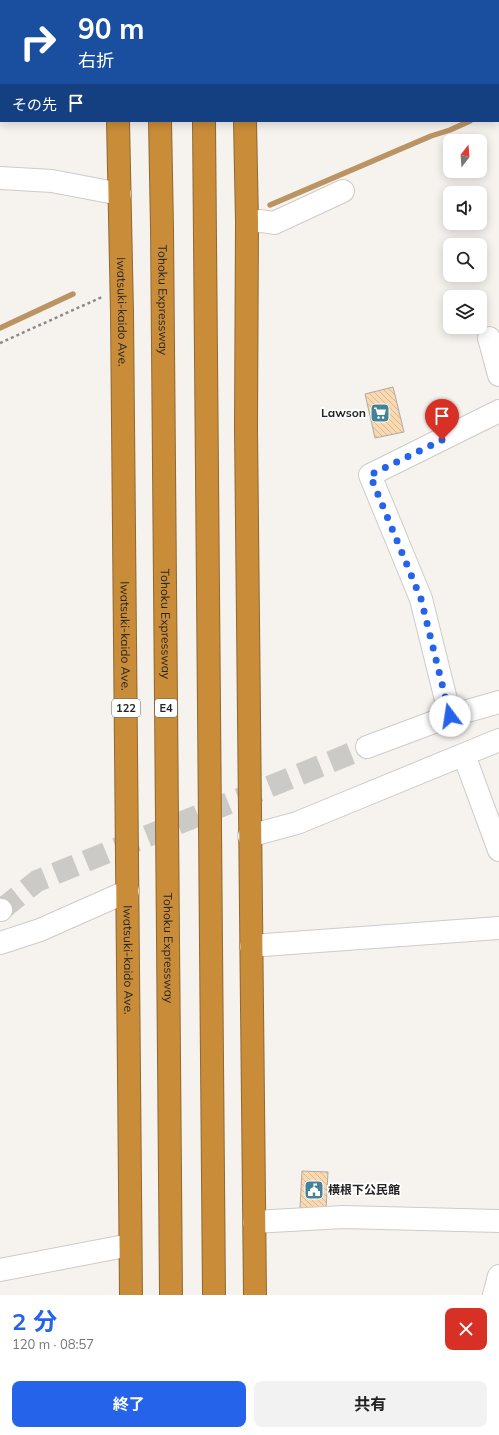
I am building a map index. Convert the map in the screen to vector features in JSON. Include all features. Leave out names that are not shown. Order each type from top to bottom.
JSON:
[{"type":"highway","name":"Iwatsuki-kaido Ave.","points":[[118,122],[122,288],[131,1295]]},
{"type":"highway","name":"Tohoku Expressway","points":[[160,122],[171,1295]]},
{"type":"highway","points":[[204,122],[207,321],[214,1295]]},
{"type":"highway","points":[[245,122],[247,222],[246,427],[255,1295]]},
{"type":"street","points":[[0,178],[52,181],[120,194]]},
{"type":"street","points":[[247,222],[261,221],[274,223],[343,191]]},
{"type":"street","points":[[489,338],[499,375]]},
{"type":"street","points":[[450,716],[421,599],[370,475],[499,411]]},
{"type":"street","points":[[367,747],[450,716],[499,702]]},
{"type":"street","points":[[250,836],[297,823],[499,740]]},
{"type":"street","points":[[464,755],[499,850]]},
{"type":"street","points":[[0,943],[40,930],[128,891]]},
{"type":"street","points":[[251,946],[499,928]]},
{"type":"street","points":[[254,1222],[343,1217],[499,1221]]},
{"type":"street","points":[[0,1270],[130,1245]]},
{"type":"street","points":[[494,1295],[499,1276]]},
{"type":"path","points":[[0,343],[122,288]]},
{"type":"building","points":[[393,387],[404,432],[375,438],[365,394]]},
{"type":"building","name":"横根下公民館","points":[[302,1171],[328,1172],[326,1209],[300,1208]]},
{"type":"waterway","points":[[270,205],[431,136],[468,122]]},
{"type":"waterway","points":[[0,328],[73,294]]},
{"type":"tunnel","points":[[1,910],[37,881],[367,747]]},
{"type":"place","name":"Lawson","points":[[380,413]]},
{"type":"place","name":"横根下公民館","points":[[314,1190]]},
{"type":"route","points":[[442,440],[370,475],[421,599],[450,716]]}]
